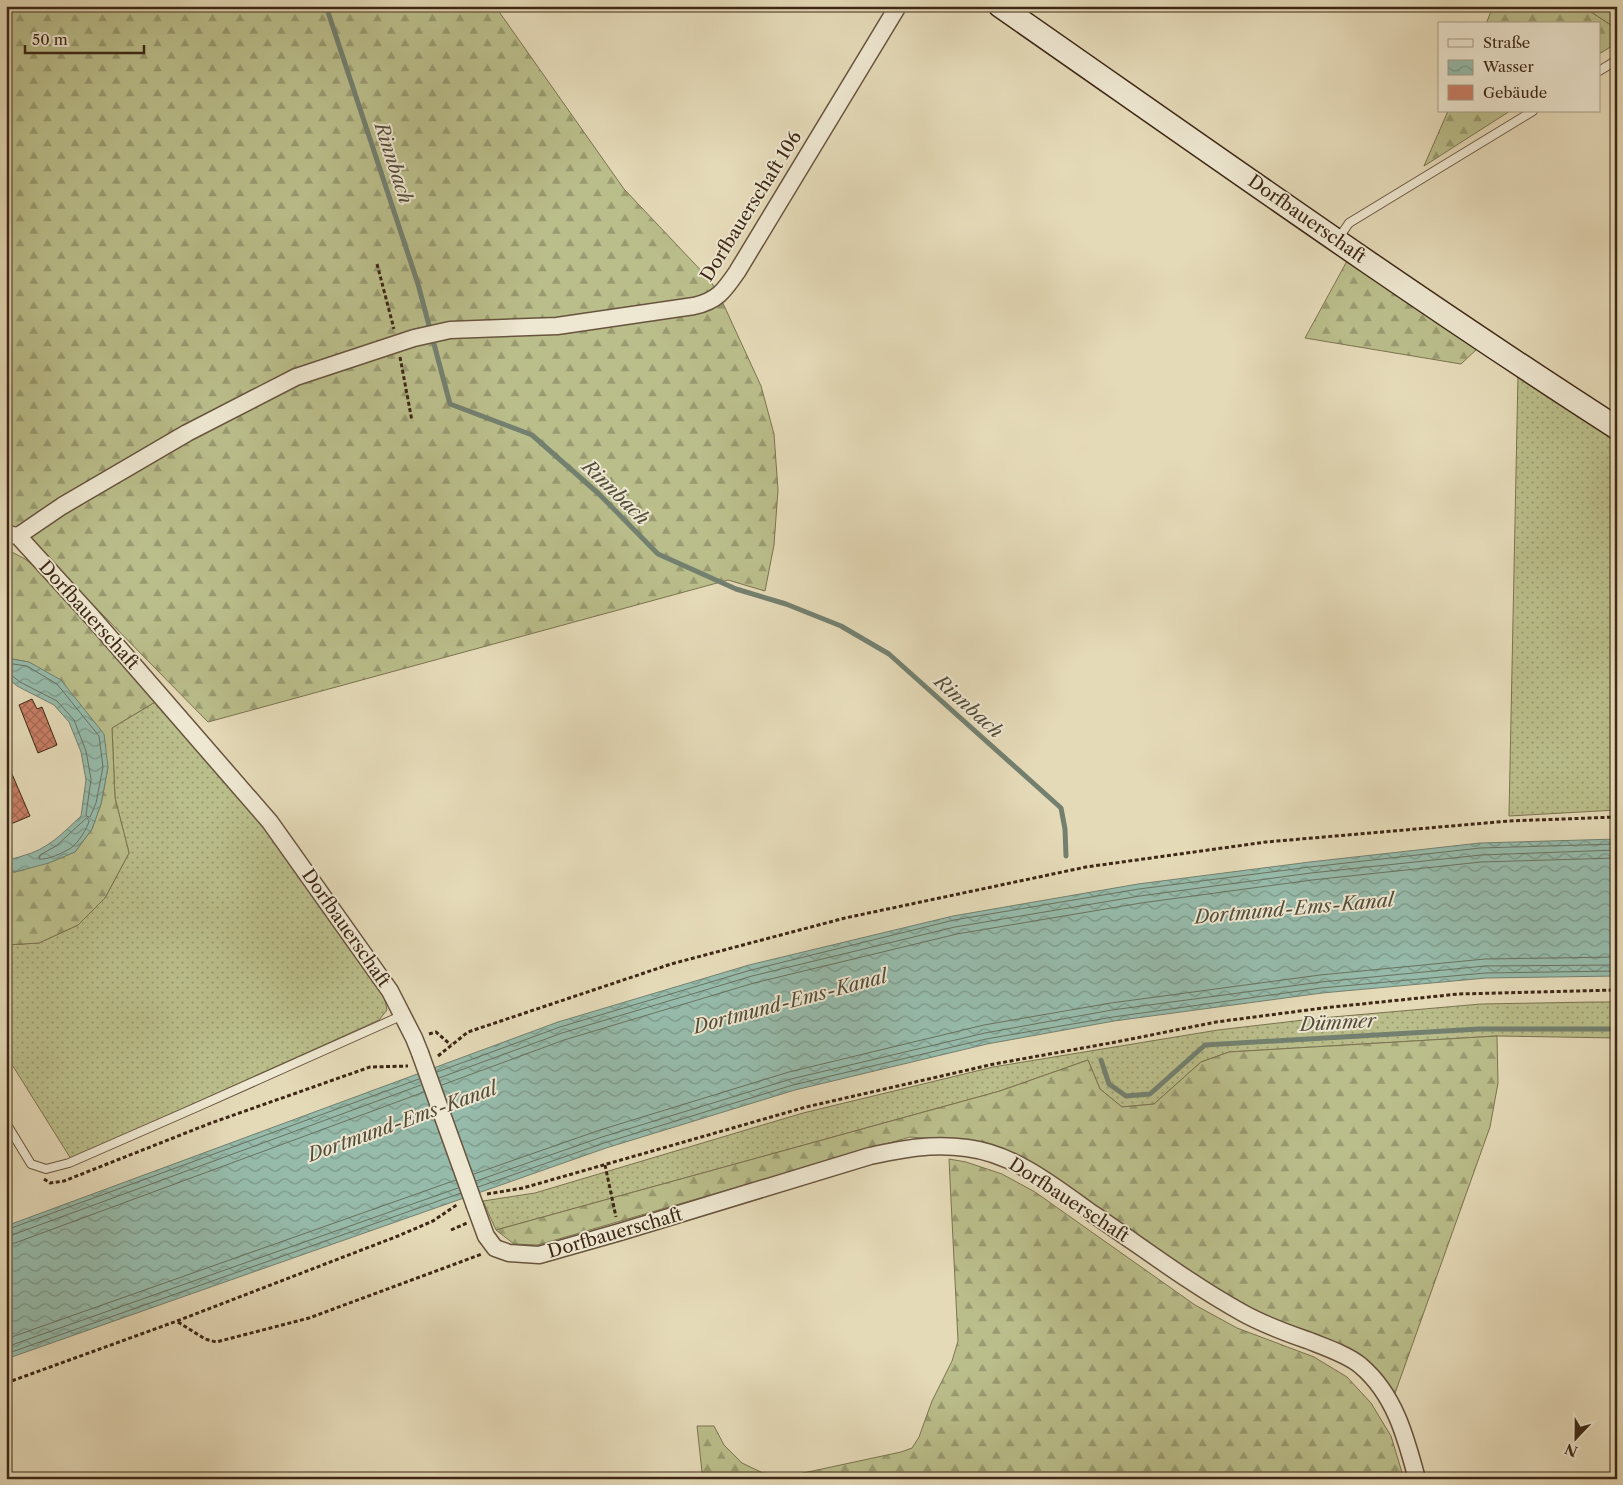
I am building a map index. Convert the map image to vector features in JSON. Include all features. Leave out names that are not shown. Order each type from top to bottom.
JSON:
[{"type":"street","name":"Dorfbauerschaft 106","points":[[10,538],[187,433],[296,377],[414,338],[450,330],[557,326],[694,306],[705,304],[716,298],[725,290],[737,272],[898,6]]},
{"type":"street","name":"Dorfbauerschaft","points":[[1000,6],[1337,240],[1617,428]]},
{"type":"street","name":"Dorfbauerschaft","points":[[10,538],[105,632],[270,822],[390,991],[403,1015],[422,1060],[486,1236],[495,1248],[509,1253],[538,1255],[870,1156],[939,1145],[969,1148],[1009,1160],[1043,1179],[1202,1289],[1242,1312],[1274,1328],[1330,1349],[1360,1364],[1387,1395],[1406,1435],[1418,1479]]},
{"type":"lane","points":[[1600,70],[1617,60]]},
{"type":"lane","points":[[1337,240],[1349,223],[1531,112]]},
{"type":"lane","points":[[6,1123],[31,1164],[46,1169],[69,1163],[198,1108],[403,1015]]},
{"type":"path","points":[[31,1164],[39,1175],[50,1183],[64,1181],[211,1123],[370,1067],[422,1060],[451,1046],[468,1032],[671,964],[845,918],[1086,867],[1266,842],[1509,821],[1617,817]]},
{"type":"path","points":[[6,1383],[177,1321],[398,1236],[433,1221],[457,1205],[605,1165],[806,1107],[994,1064],[1216,1022],[1323,1008],[1458,994],[1617,990]]},
{"type":"path","points":[[436,1032],[451,1046]]},
{"type":"path","points":[[605,1165],[620,1232]]},
{"type":"path","points":[[177,1321],[205,1339],[216,1342],[309,1318],[455,1265],[495,1248]]},
{"type":"green space","points":[[6,6],[495,6],[624,189],[710,280],[721,299],[761,386],[774,434],[778,490],[774,545],[765,591],[728,580],[208,722],[50,561],[6,535]]},
{"type":"green space","points":[[1493,6],[1582,6],[1617,29],[1617,43],[1600,53],[1600,22],[1487,22]]},
{"type":"green space","points":[[1582,6],[1617,6],[1617,29]]},
{"type":"green space","points":[[1448,112],[1508,112],[1424,166]]},
{"type":"green space","points":[[1347,261],[1478,348],[1461,364],[1305,338]]},
{"type":"green space","points":[[1518,375],[1617,440],[1617,810],[1509,816]]},
{"type":"green space","points":[[6,549],[25,559],[39,570],[155,702],[112,728],[115,798],[129,853],[105,898],[78,925],[39,943],[6,945],[6,871],[15,872],[75,852],[92,829],[101,804],[108,767],[29,662],[6,658]]},
{"type":"green space","points":[[155,702],[266,827],[384,996],[387,1010],[379,1020],[71,1159],[6,1055],[6,945],[39,943],[78,925],[105,898],[129,853],[115,798],[112,728]]},
{"type":"green space","points":[[1617,1002],[1617,1038],[1497,1036],[1229,1052],[1201,1062],[1154,1104],[1122,1107],[1100,1089],[1088,1060],[1000,1091],[496,1230],[483,1201],[535,1193],[803,1113],[993,1067],[1218,1030],[1321,1018],[1481,1004]]},
{"type":"green space","points":[[1497,1036],[1498,1083],[1490,1127],[1394,1396],[1357,1357],[1320,1335],[1244,1309],[969,1142],[910,1137],[538,1245],[514,1244],[496,1230],[1000,1091],[1088,1060],[1100,1089],[1122,1107],[1154,1104],[1201,1062],[1229,1052]]},
{"type":"green space","points":[[949,1159],[966,1162],[1002,1174],[1035,1192],[1195,1305],[1237,1328],[1314,1357],[1347,1377],[1371,1403],[1391,1436],[1404,1479],[704,1479],[697,1426],[714,1426],[724,1445],[742,1463],[763,1473],[794,1475],[912,1448],[919,1437],[932,1401],[952,1361],[958,1341]]},
{"type":"water","points":[[6,658],[29,662],[61,680],[104,734],[108,767],[101,804],[92,829],[75,852],[49,863],[15,872],[6,871],[6,859],[12,859],[39,850],[68,829],[81,816],[86,780],[81,752],[69,722],[54,705],[17,686],[6,677]]},
{"type":"water","name":"Dortmund-Ems-Kanal","points":[[1617,839],[1617,976],[1486,978],[1322,993],[1114,1021],[987,1044],[795,1090],[606,1148],[6,1359],[6,1226],[558,1022],[749,965],[953,916],[1138,884],[1480,843]]},
{"type":"building","points":[[32,699],[37,709],[42,707],[57,745],[38,753],[19,705]]},
{"type":"building","points":[[6,760],[30,816],[6,826]]},
{"type":"waterway","name":"Rinnbach","points":[[326,6],[418,284],[450,404],[532,435],[599,494],[658,554],[736,589],[786,604],[841,626],[889,654],[1061,808],[1065,829],[1066,856]]},
{"type":"waterway","name":"Dümmer","points":[[1101,1060],[1109,1084],[1126,1096],[1150,1094],[1205,1045],[1479,1029],[1617,1029]]}]
